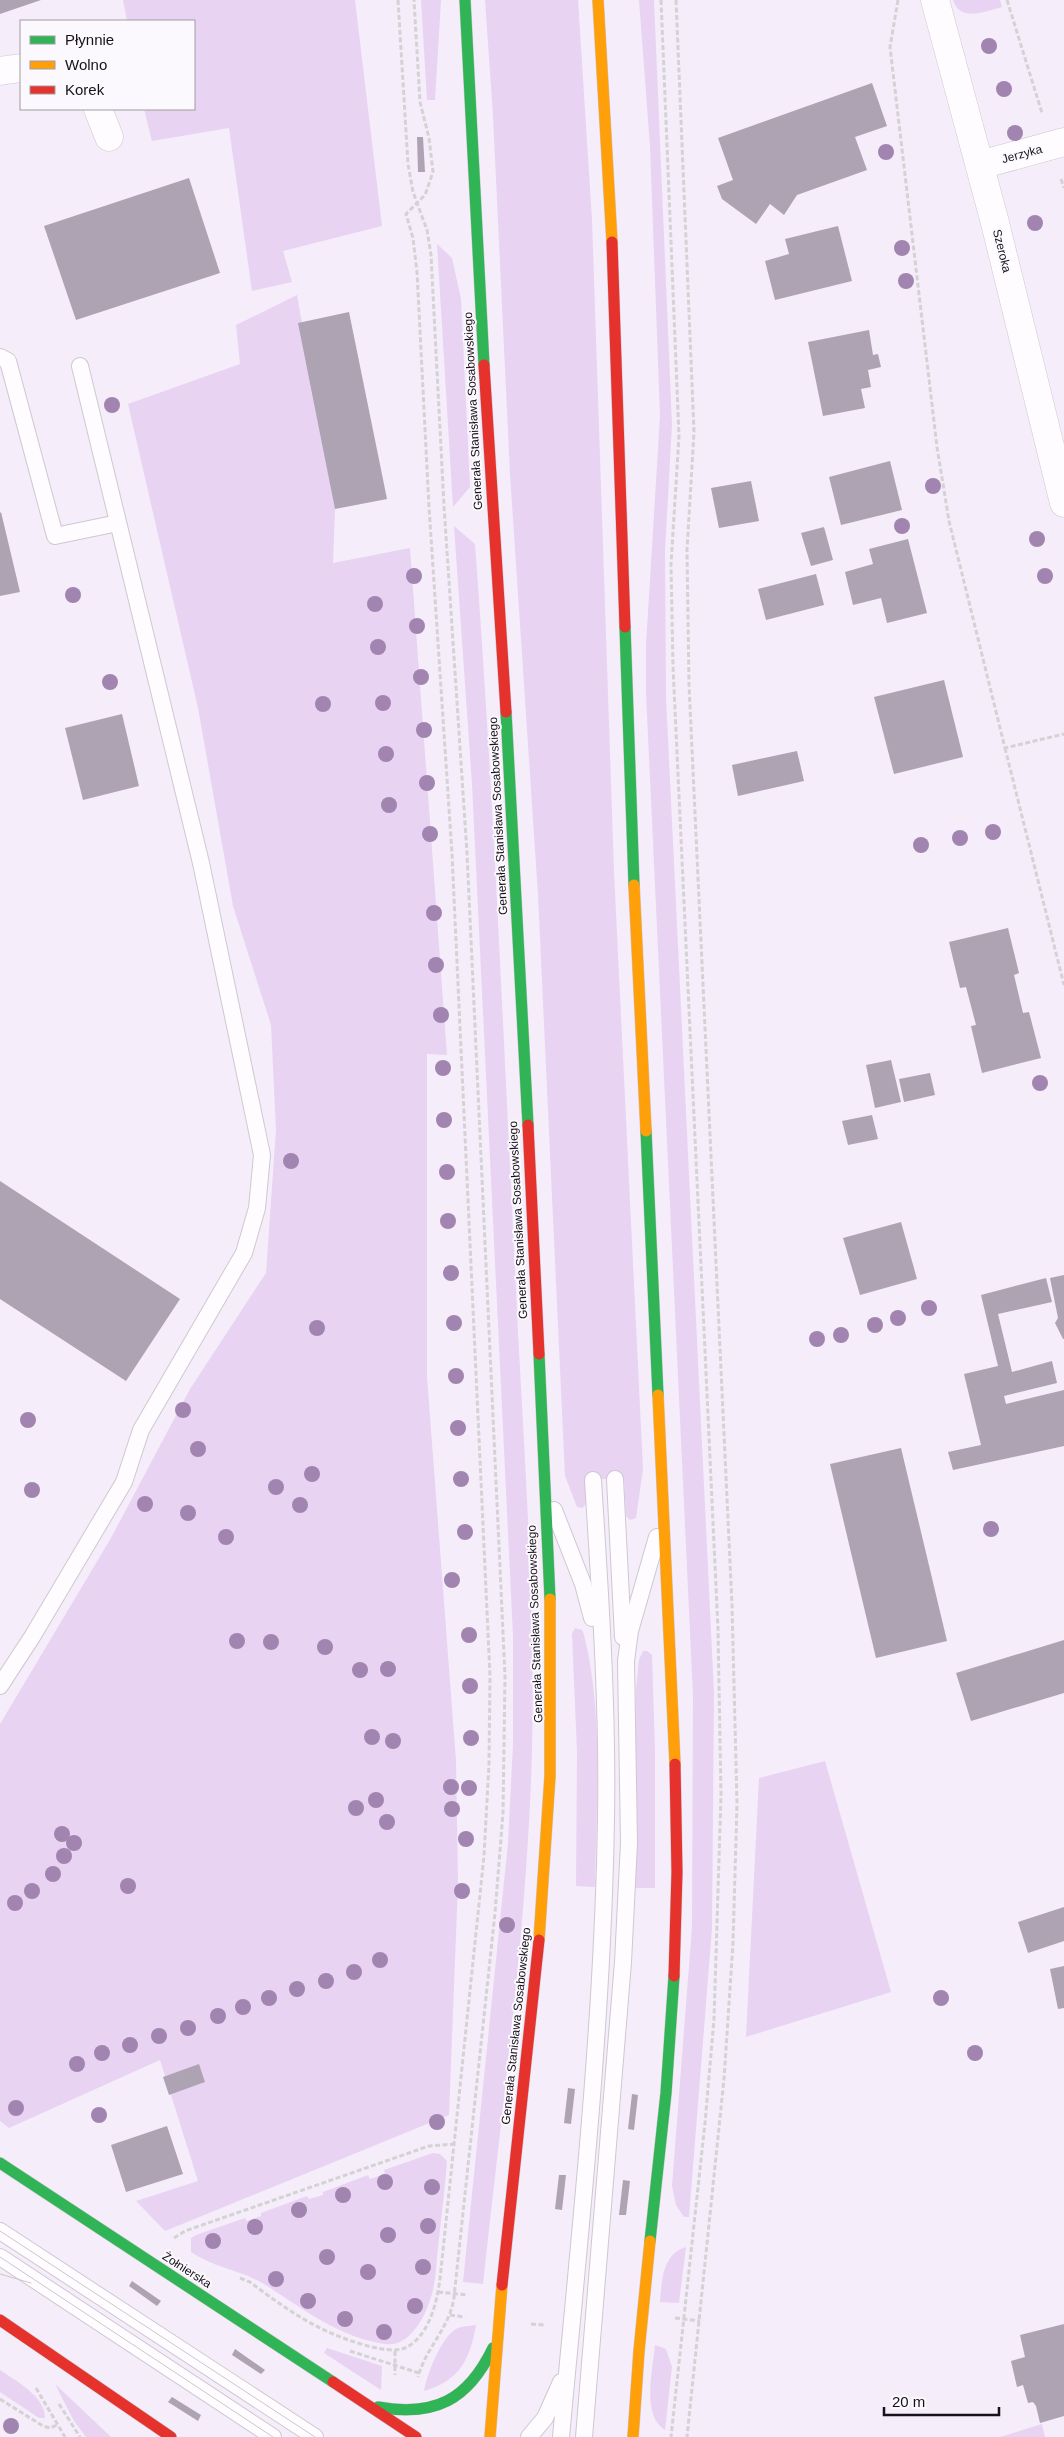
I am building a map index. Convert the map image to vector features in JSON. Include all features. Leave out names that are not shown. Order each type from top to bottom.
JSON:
[{"type":"main road","name":"Generała Stanisława Sosabowskiego","points":[[465,0],[487,417],[514,828],[552,1655],[549,1827],[541,1926],[497,2332],[490,2437]]},
{"type":"main road","points":[[598,0],[609,170],[619,409],[630,791],[676,1751],[676,1942],[666,2094],[640,2333],[633,2437]]},
{"type":"main road","name":"Żołnierska","points":[[0,2163],[416,2437]]},
{"type":"main road","points":[[0,2320],[171,2437]]},
{"type":"main road","name":"Żołnierska","points":[[360,2400],[378,2407],[410,2412],[444,2404],[459,2395],[481,2371],[491,2352],[497,2332]]},
{"type":"street","name":"Szeroka","points":[[935,0],[980,166],[1064,503]]},
{"type":"street","points":[[0,71],[20,68]]},
{"type":"street","points":[[98,110],[109,137]]},
{"type":"street","name":"Jerzyka","points":[[980,166],[1057,144]]},
{"type":"lane","points":[[0,357],[8,361],[55,536],[118,523]]},
{"type":"lane","points":[[0,1686],[32,1637],[124,1482],[141,1430],[244,1253],[257,1208],[262,1164],[262,1155],[201,862],[80,366]]},
{"type":"lane","points":[[543,1456],[555,1513],[589,1603],[596,1633],[603,1690]]},
{"type":"lane","points":[[626,1702],[628,1647],[659,1526],[662,1463]]},
{"type":"lane","points":[[584,2437],[623,1962],[629,1843],[626,1702],[615,1479]]},
{"type":"lane","points":[[561,2437],[602,1932],[606,1814],[603,1690],[593,1480]]},
{"type":"lane","points":[[0,2230],[315,2437]]},
{"type":"lane","points":[[0,2257],[273,2437]]},
{"type":"lane","points":[[529,2437],[545,2418],[560,2389],[570,2336]]},
{"type":"lane","points":[[575,2437],[583,2413],[590,2381]]},
{"type":"path","points":[[398,0],[408,164],[417,203],[427,230],[431,255],[467,853],[506,1676],[502,1813],[495,1913],[454,2294],[449,2319],[422,2363],[417,2379]]},
{"type":"path","points":[[237,2277],[250,2282],[320,2328],[383,2350],[395,2351],[410,2345],[420,2334],[434,2310],[438,2292],[484,1856],[489,1764],[490,1667],[447,762],[429,507],[416,265],[413,238],[406,214],[425,195],[433,172],[430,138],[420,102],[414,0]]},
{"type":"path","points":[[661,0],[679,436],[671,564],[674,685],[721,1726],[720,1882],[714,2019],[671,2437]]},
{"type":"path","points":[[676,0],[694,432],[687,550],[689,685],[732,1605],[736,1761],[735,1887],[721,2118],[687,2437]]},
{"type":"path","points":[[898,0],[890,48],[937,447],[949,521],[1064,985]]},
{"type":"path","points":[[1007,0],[1057,144]]},
{"type":"path","points":[[1005,748],[1064,734]]},
{"type":"path","points":[[171,2241],[185,2231],[429,2146],[455,2144]]},
{"type":"path","points":[[438,2292],[472,2296]]},
{"type":"path","points":[[670,2317],[700,2321]]},
{"type":"path","points":[[395,2351],[395,2384]]},
{"type":"path","points":[[34,2384],[65,2437]]},
{"type":"path","points":[[1,2400],[42,2426],[50,2428],[57,2425]]},
{"type":"shaded area","points":[[123,0],[355,0],[382,226],[283,251],[292,282],[252,291],[229,128],[152,141],[144,110],[195,110],[195,20],[127,20]]},
{"type":"shaded area","points":[[421,0],[441,0],[435,100],[427,100]]},
{"type":"shaded area","points":[[485,0],[578,0],[592,220],[614,872],[643,1469],[636,1518],[630,1520],[626,1516],[624,1478],[585,1480],[586,1503],[583,1508],[577,1507],[565,1476],[538,895],[510,474],[493,116]]},
{"type":"shaded area","points":[[639,0],[654,0],[672,425],[665,551],[666,697],[714,1693],[712,1928],[689,2217],[684,2217],[676,2205],[672,2186],[692,1927],[693,1696],[646,693],[646,645],[660,416],[650,146]]},
{"type":"shaded area","points":[[953,0],[1000,0],[1002,7],[981,13],[967,13],[956,7]]},
{"type":"shaded area","points":[[437,244],[452,258],[461,299],[470,487],[453,507]]},
{"type":"shaded area","points":[[297,295],[335,509],[333,563],[410,548],[447,1055],[427,1054],[427,1377],[456,1761],[458,1883],[449,2115],[165,2231],[136,2201],[198,2181],[160,2060],[9,2128],[0,2121],[0,1724],[111,1538],[190,1389],[266,1273],[276,1130],[271,1025],[233,906],[198,708],[128,404],[240,364],[236,325]]},
{"type":"shaded area","points":[[454,526],[475,544],[497,907],[528,1511],[532,1631],[532,1752],[525,1885],[513,2018],[483,2284],[463,2282],[508,1843],[513,1745],[513,1636],[472,784]]},
{"type":"shaded area","points":[[575,1628],[582,1630],[584,1635],[590,1665],[597,1728],[595,1887],[576,1886],[577,1752],[572,1634]]},
{"type":"shaded area","points":[[643,1651],[647,1651],[652,1655],[655,1751],[655,1888],[635,1888],[636,1689],[639,1660]]},
{"type":"shaded area","points":[[825,1761],[891,1992],[746,2037],[759,1778]]},
{"type":"shaded area","points":[[433,2153],[440,2154],[447,2161],[435,2281],[424,2315],[414,2331],[401,2341],[385,2344],[352,2335],[307,2312],[255,2279],[209,2262],[191,2252],[191,2238],[196,2235],[245,2218],[247,2221],[261,2216],[261,2213],[307,2196],[309,2199],[323,2195],[323,2192],[368,2175],[370,2179],[385,2174],[384,2170]]},
{"type":"shaded area","points":[[686,2247],[679,2303],[660,2302],[663,2277],[668,2262],[678,2251]]},
{"type":"shaded area","points":[[476,2325],[470,2349],[461,2367],[446,2381],[424,2391],[431,2366],[445,2340],[456,2329]]},
{"type":"shaded area","points":[[655,2345],[666,2349],[672,2367],[665,2430],[653,2414],[651,2403],[650,2391]]},
{"type":"shaded area","points":[[327,2348],[382,2366],[381,2390],[324,2353]]},
{"type":"shaded area","points":[[0,2370],[35,2396],[44,2410],[45,2418],[39,2418],[0,2392]]},
{"type":"shaded area","points":[[55,2384],[111,2437],[86,2437],[74,2421]]},
{"type":"shaded area","points":[[1042,2424],[1045,2437],[1000,2437]]},
{"type":"building","points":[[0,0],[41,0],[0,14]]},
{"type":"building","points":[[872,83],[887,126],[855,137],[867,170],[797,195],[784,215],[770,204],[756,224],[722,199],[717,186],[733,180],[718,138]]},
{"type":"building","points":[[417,137],[423,137],[425,172],[418,172]]},
{"type":"building","points":[[189,178],[220,273],[76,320],[44,226]]},
{"type":"building","points":[[838,226],[852,281],[775,300],[765,261],[789,254],[785,239]]},
{"type":"building","points":[[349,312],[387,499],[335,509],[298,323]]},
{"type":"building","points":[[869,330],[873,355],[878,354],[881,367],[868,370],[871,387],[861,389],[865,408],[823,416],[808,342]]},
{"type":"building","points":[[890,461],[902,510],[841,525],[829,477]]},
{"type":"building","points":[[751,481],[759,521],[719,528],[711,488]]},
{"type":"building","points":[[0,513],[20,592],[0,596]]},
{"type":"building","points":[[824,527],[833,560],[811,566],[801,533]]},
{"type":"building","points":[[908,539],[927,613],[887,623],[881,598],[853,605],[845,572],[873,564],[869,549]]},
{"type":"building","points":[[816,574],[824,605],[766,620],[758,589]]},
{"type":"building","points":[[944,680],[963,757],[894,774],[874,697]]},
{"type":"building","points":[[122,714],[139,786],[83,800],[65,728]]},
{"type":"building","points":[[797,751],[804,781],[738,796],[732,765]]},
{"type":"building","points":[[1008,928],[1019,973],[1014,975],[1023,1013],[1029,1012],[1041,1058],[982,1073],[971,1026],[976,1025],[966,987],[960,988],[949,942]]},
{"type":"building","points":[[891,1060],[901,1102],[875,1108],[866,1065]]},
{"type":"building","points":[[930,1073],[935,1095],[904,1102],[899,1079]]},
{"type":"building","points":[[872,1115],[878,1139],[848,1145],[842,1121]]},
{"type":"building","points":[[0,1181],[180,1299],[126,1381],[0,1299]]},
{"type":"building","points":[[901,1222],[917,1279],[860,1295],[843,1238]]},
{"type":"building","points":[[1064,1275],[1063,1339],[1055,1323],[1058,1318],[1050,1278]]},
{"type":"building","points":[[1046,1278],[1052,1302],[998,1314],[1012,1372],[1052,1361],[1057,1383],[1004,1396],[1006,1404],[1064,1390],[1064,1446],[953,1470],[948,1452],[981,1445],[964,1374],[998,1366],[981,1295]]},
{"type":"building","points":[[901,1448],[947,1641],[876,1658],[830,1464]]},
{"type":"building","points":[[1064,1640],[1064,1693],[971,1721],[956,1673]]},
{"type":"building","points":[[1064,1907],[1064,1941],[1028,1953],[1018,1922]]},
{"type":"building","points":[[1064,1966],[1064,2008],[1058,2009],[1050,1969]]},
{"type":"building","points":[[199,2064],[205,2082],[169,2095],[163,2077]]},
{"type":"building","points":[[568,2088],[575,2089],[571,2124],[564,2123]]},
{"type":"building","points":[[632,2094],[638,2095],[634,2130],[628,2129]]},
{"type":"building","points":[[167,2126],[183,2174],[126,2192],[111,2145]]},
{"type":"building","points":[[559,2175],[566,2175],[562,2210],[555,2209]]},
{"type":"building","points":[[623,2180],[630,2181],[626,2215],[619,2215]]},
{"type":"building","points":[[132,2281],[161,2301],[157,2306],[129,2286]]},
{"type":"building","points":[[1064,2324],[1064,2416],[1040,2423],[1036,2406],[1033,2402],[1028,2403],[1023,2385],[1017,2387],[1011,2361],[1025,2357],[1020,2335]]},
{"type":"building","points":[[235,2349],[265,2370],[261,2374],[232,2355]]},
{"type":"building","points":[[172,2397],[201,2415],[198,2421],[168,2402]]},
{"type":"tram line","points":[[0,2231],[315,2437]]},
{"type":"tram line","points":[[0,2257],[273,2437]]},
{"type":"tram line","points":[[0,2274],[31,2283]]},
{"type":"traffic: fast","points":[[465,0],[484,365]]},
{"type":"traffic: fast","points":[[625,627],[634,885]]},
{"type":"traffic: fast","points":[[506,712],[528,1125]]},
{"type":"traffic: fast","points":[[646,1131],[658,1395]]},
{"type":"traffic: fast","points":[[539,1354],[550,1599]]},
{"type":"traffic: fast","points":[[650,2241],[666,2093],[674,1976]]},
{"type":"traffic: fast","points":[[0,2163],[333,2382]]},
{"type":"traffic: fast","points":[[378,2407],[416,2409],[448,2401],[472,2381],[493,2348]]},
{"type":"traffic: slow","points":[[598,0],[612,242]]},
{"type":"traffic: slow","points":[[634,885],[646,1131]]},
{"type":"traffic: slow","points":[[658,1395],[675,1764]]},
{"type":"traffic: slow","points":[[539,1940],[550,1776],[550,1599]]},
{"type":"traffic: slow","points":[[633,2437],[650,2241]]},
{"type":"traffic: slow","points":[[490,2437],[502,2285]]},
{"type":"traffic: jam","points":[[612,242],[625,627]]},
{"type":"traffic: jam","points":[[484,365],[506,712]]},
{"type":"traffic: jam","points":[[528,1125],[539,1354]]},
{"type":"traffic: jam","points":[[674,1976],[677,1872],[675,1764]]},
{"type":"traffic: jam","points":[[502,2285],[539,1940]]},
{"type":"traffic: jam","points":[[0,2320],[171,2437]]},
{"type":"traffic: jam","points":[[333,2382],[416,2437]]}]
